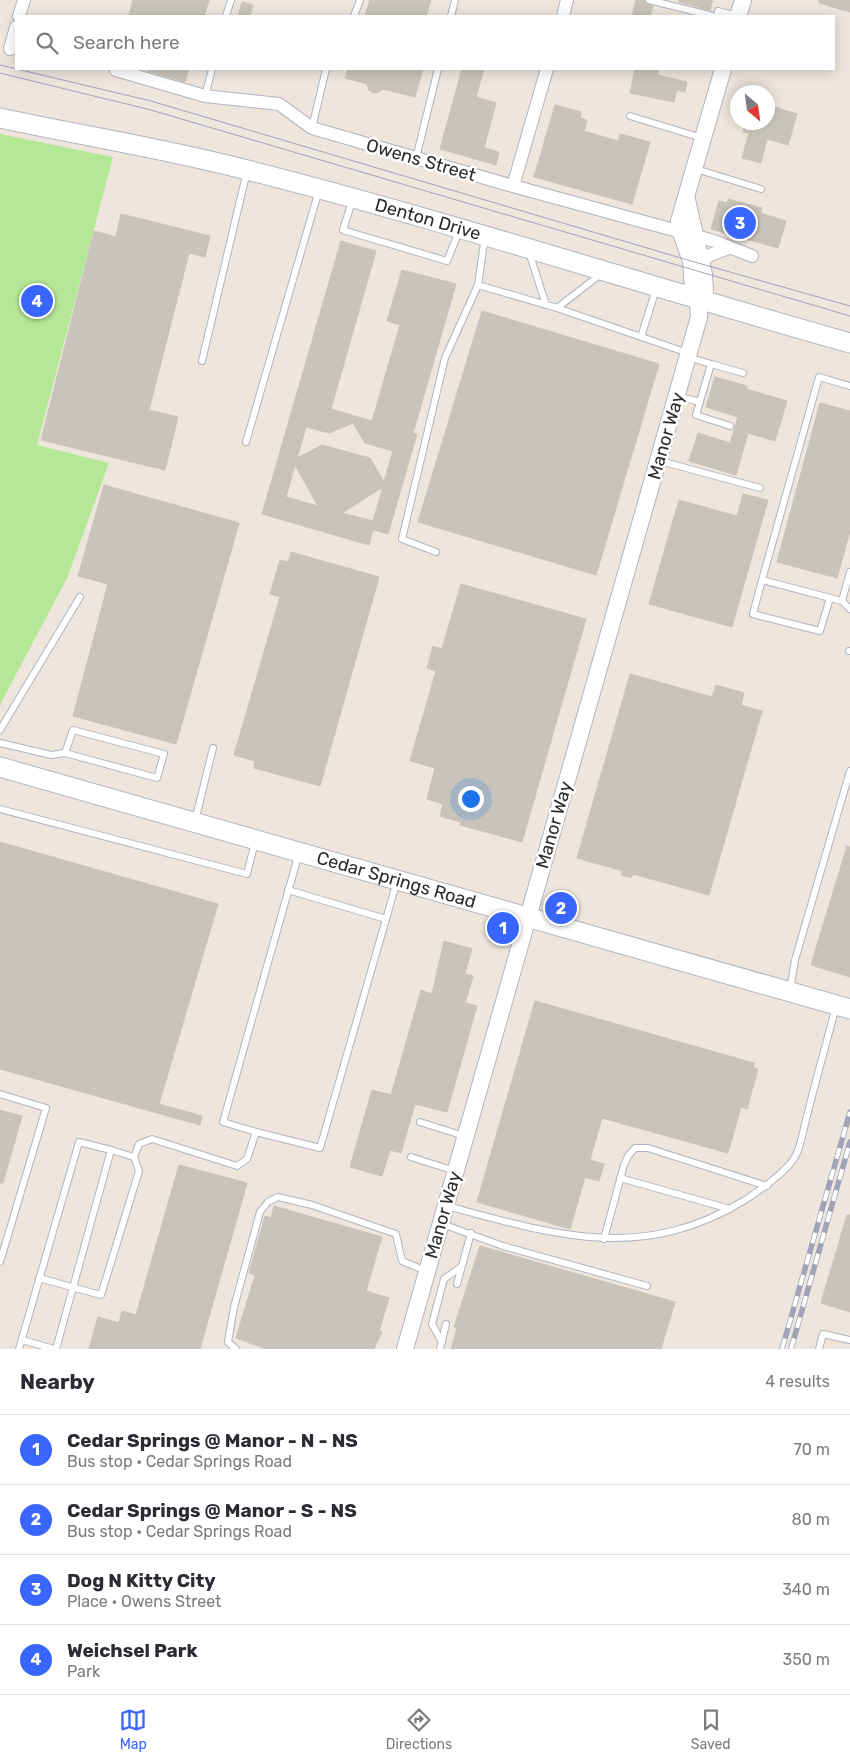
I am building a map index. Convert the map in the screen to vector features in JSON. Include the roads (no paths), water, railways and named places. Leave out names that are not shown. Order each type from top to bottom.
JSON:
[{"type":"main road","name":"Denton Drive","points":[[0,118],[248,170],[319,188],[486,235],[698,301],[850,343]]},
{"type":"main road","name":"Cedar Springs Road","points":[[0,767],[843,1007]]},
{"type":"street","points":[[19,15],[24,0]]},
{"type":"street","points":[[562,15],[567,0]]},
{"type":"street","points":[[738,15],[743,0]]},
{"type":"street","points":[[10,49],[15,34]]},
{"type":"street","name":"Owens Street","points":[[116,70],[205,96],[279,104],[312,128],[688,234],[752,256]]},
{"type":"street","points":[[513,186],[547,70]]},
{"type":"street","name":"Manor Way","points":[[405,1349],[699,317],[698,301],[693,290],[687,200],[723,70]]},
{"type":"street","name":"Manor Way","points":[[688,234],[702,261],[705,291],[698,301]]},
{"type":"street","points":[[702,261],[715,252],[729,248]]},
{"type":"lane","points":[[226,15],[231,0]]},
{"type":"lane","points":[[354,15],[360,0]]},
{"type":"lane","points":[[451,15],[455,0]]},
{"type":"lane","points":[[649,0],[708,15]]},
{"type":"lane","points":[[717,15],[718,11],[734,15]]},
{"type":"lane","points":[[205,96],[212,70]]},
{"type":"lane","points":[[312,128],[326,70]]},
{"type":"lane","points":[[416,158],[438,70]]},
{"type":"lane","points":[[630,116],[703,138]]},
{"type":"lane","points":[[695,168],[761,189]]},
{"type":"lane","points":[[202,361],[248,170]]},
{"type":"lane","points":[[246,442],[319,188]]},
{"type":"lane","points":[[352,198],[343,230],[446,261],[460,228]]},
{"type":"lane","points":[[436,552],[402,539],[445,358],[478,285],[486,235]]},
{"type":"lane","points":[[528,248],[546,305]]},
{"type":"lane","points":[[558,308],[604,272]]},
{"type":"lane","points":[[478,285],[558,308],[711,364],[744,373]]},
{"type":"lane","points":[[641,337],[656,288]]},
{"type":"lane","points":[[711,364],[696,416],[730,426]]},
{"type":"lane","points":[[830,598],[820,631],[753,614],[818,377],[850,386]]},
{"type":"lane","points":[[677,396],[700,402]]},
{"type":"lane","points":[[659,460],[760,488]]},
{"type":"lane","points":[[842,601],[850,572]]},
{"type":"lane","points":[[762,580],[842,601],[850,609]]},
{"type":"lane","points":[[0,730],[80,597]]},
{"type":"lane","points":[[0,743],[51,754],[65,753],[157,778],[164,754],[73,730],[65,753]]},
{"type":"lane","points":[[194,822],[212,748]]},
{"type":"lane","points":[[789,992],[795,960],[850,771]]},
{"type":"lane","points":[[0,810],[247,874],[256,839]]},
{"type":"lane","points":[[299,852],[223,1122],[256,1132],[320,1148],[398,880]]},
{"type":"lane","points":[[288,890],[386,919]]},
{"type":"lane","points":[[446,1206],[558,1234],[604,1239],[658,1234],[703,1222],[730,1209],[767,1186],[796,1156],[843,1007]]},
{"type":"lane","points":[[0,1094],[46,1108],[0,1262]]},
{"type":"lane","points":[[420,1122],[465,1137]]},
{"type":"lane","points":[[40,1278],[101,1295],[139,1171],[134,1157],[139,1144],[152,1139],[237,1166],[247,1159],[256,1132]]},
{"type":"lane","points":[[19,1349],[79,1142],[134,1157]]},
{"type":"lane","points":[[604,1239],[620,1178],[628,1156],[635,1148],[648,1148],[767,1186]]},
{"type":"lane","points":[[22,1340],[55,1349],[111,1150]]},
{"type":"lane","points":[[411,1157],[456,1171]]},
{"type":"lane","points":[[620,1178],[730,1209]]},
{"type":"lane","points":[[236,1349],[228,1342],[234,1307],[260,1212],[268,1202],[278,1196],[346,1215],[396,1234],[402,1261],[427,1271]]},
{"type":"lane","points":[[441,1223],[503,1246],[647,1286]]},
{"type":"lane","points":[[457,1284],[470,1233]]},
{"type":"lane","points":[[441,1346],[432,1324],[444,1279],[461,1267]]},
{"type":"lane","points":[[441,1346],[446,1324]]},
{"type":"lane","points":[[819,1349],[823,1334],[850,1340]]},
{"type":"tram line","points":[[0,65],[15,69]]},
{"type":"tram line","points":[[21,70],[151,101],[691,261],[850,306]]},
{"type":"tram line","points":[[0,73],[151,110],[850,316]]},
{"type":"railway","points":[[782,1349],[850,1112]]},
{"type":"railway","points":[[791,1349],[850,1142]]},
{"type":"place","name":"Dog N Kitty City","points":[[740,223]]},
{"type":"place","name":"Weichsel Park","points":[[37,301]]},
{"type":"place","name":"Cedar Springs @ Manor - S - NS","points":[[561,908]]},
{"type":"place","name":"Cedar Springs @ Manor - N - NS","points":[[503,928]]}]
